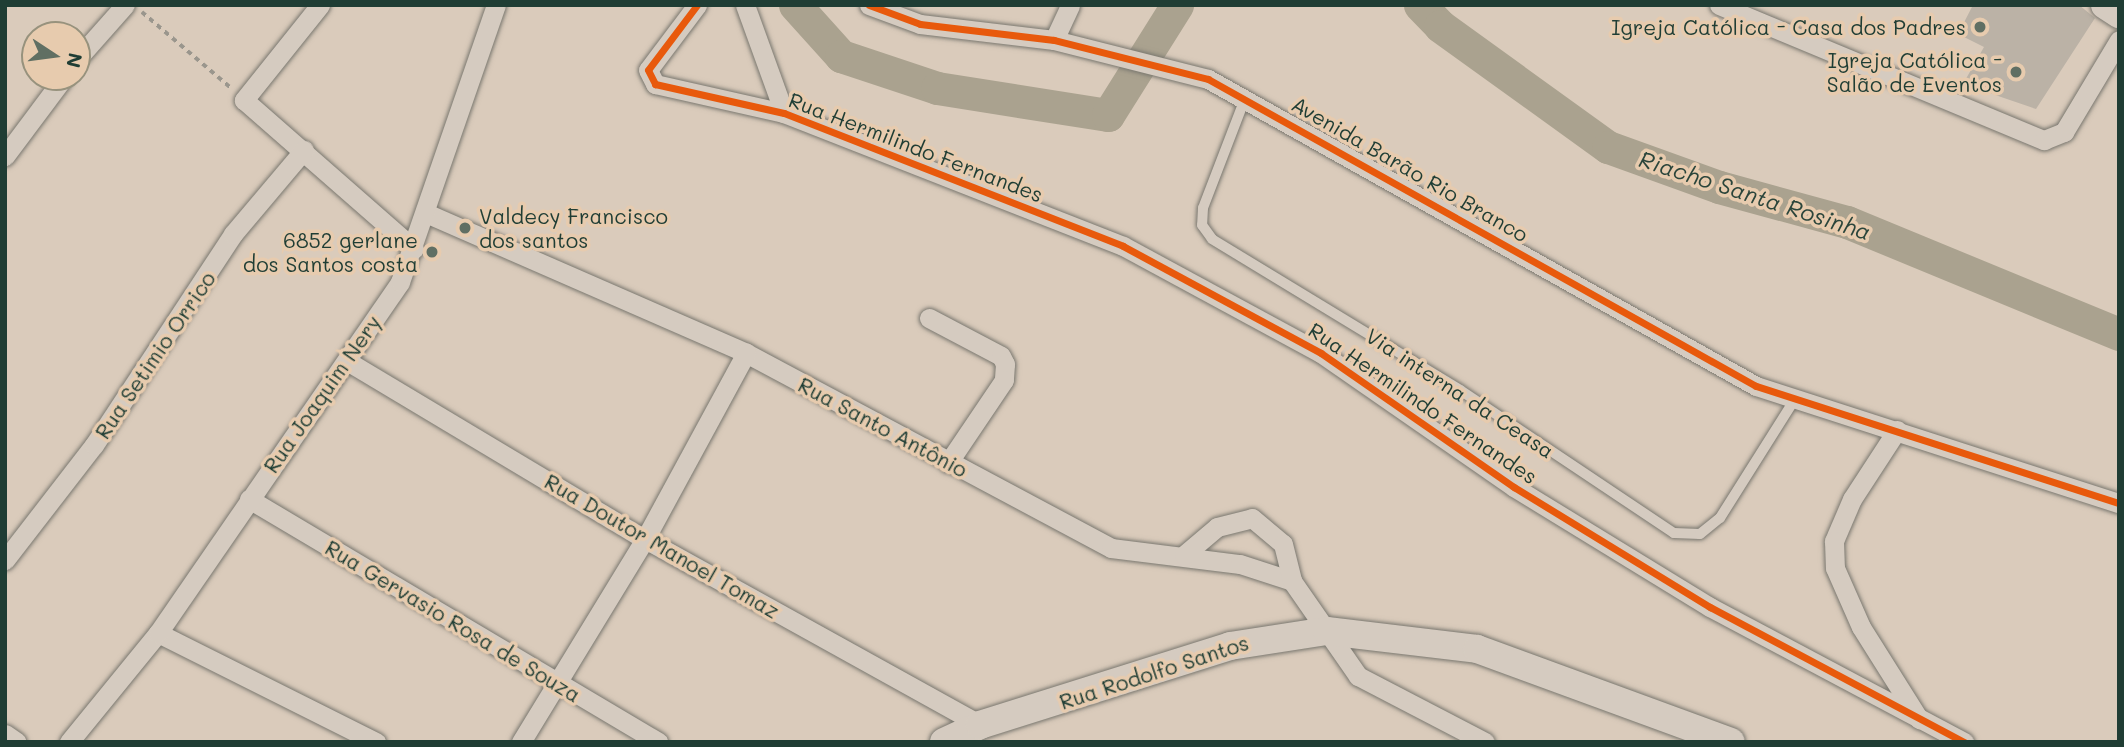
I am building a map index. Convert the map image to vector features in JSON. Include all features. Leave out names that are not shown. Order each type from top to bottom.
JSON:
[{"type":"main road","points":[[2105,5],[2119,14]]},
{"type":"main road","name":"Rua Rodolfo Santos","points":[[944,742],[980,725],[1230,646],[1327,631],[1478,649],[1679,730],[1731,742]]},
{"type":"street","points":[[91,43],[125,5]]},
{"type":"street","points":[[320,5],[244,100],[414,249]]},
{"type":"street","name":"Rua Joaquim Nery","points":[[69,742],[158,633],[400,282],[414,249],[496,5]]},
{"type":"street","name":"Rua Hermilindo Fernandes","points":[[697,5],[654,60],[648,79],[668,90],[784,113],[1123,246],[1321,352],[1503,480],[1710,607],[1921,722],[1964,742]]},
{"type":"street","points":[[745,5],[784,113]]},
{"type":"street","points":[[1054,40],[1070,5]]},
{"type":"street","points":[[1719,5],[2033,139],[2054,139],[2064,132],[2116,53]]},
{"type":"street","name":"Avenida Barão Rio Branco","points":[[875,8],[959,30],[1054,40],[1143,58],[1246,96],[1695,353],[1793,402],[1897,430],[2119,503]]},
{"type":"street","points":[[5,156],[54,91]]},
{"type":"street","name":"Rua Setimio Orrico","points":[[5,560],[94,445],[233,234],[304,150]]},
{"type":"street","name":"Rua Santo Antônio","points":[[426,213],[746,354],[1111,548],[1137,555],[1184,555],[1240,564],[1292,581]]},
{"type":"street","points":[[929,318],[1001,356],[1006,373],[948,463]]},
{"type":"street","points":[[521,742],[645,539],[746,354]]},
{"type":"street","name":"Rua Doutor Manoel Tomaz","points":[[347,361],[645,539],[980,725]]},
{"type":"street","points":[[1897,430],[1852,499],[1834,541],[1835,568],[1861,626],[1921,722]]},
{"type":"street","name":"Rua Gervasio Rosa de Souza","points":[[249,499],[657,742]]},
{"type":"street","points":[[1184,555],[1217,527],[1252,518],[1283,544],[1292,581],[1349,668],[1371,686],[1485,742]]},
{"type":"street","points":[[158,633],[376,742]]},
{"type":"street","points":[[5,734],[17,742]]},
{"type":"lane","name":"Via interna da Ceasa","points":[[1246,96],[1203,208],[1202,225],[1212,239],[1460,390],[1674,533],[1700,534],[1720,518],[1793,402]]},
{"type":"path","points":[[134,5],[244,100]]},
{"type":"building","points":[[1973,5],[2079,5],[2095,18],[2036,109],[1963,84],[1984,47],[1958,34]]},
{"type":"waterway","name":"Riacho Santa Rosinha","points":[[795,5],[841,56],[937,88],[1108,115],[1177,5]]},
{"type":"waterway","name":"Riacho Santa Rosinha","points":[[1420,5],[1440,26],[1608,147],[1719,187],[1847,222],[2119,334]]},
{"type":"cycle path","points":[[697,5],[648,70],[655,84],[784,113],[1123,246],[1321,353],[1514,487],[1710,607],[1964,742]]},
{"type":"cycle path","points":[[869,5],[920,24],[1054,40],[1208,79],[1756,386],[2119,503]]},
{"type":"place","name":"Igreja Católica - Casa dos Padres","points":[[1980,27]]},
{"type":"place","name":"Igreja Católica - Salão de Eventos","points":[[2016,72]]},
{"type":"place","name":"Valdecy Francisco dos santos","points":[[465,228]]},
{"type":"place","name":"6852 gerlane dos Santos costa","points":[[432,252]]}]
